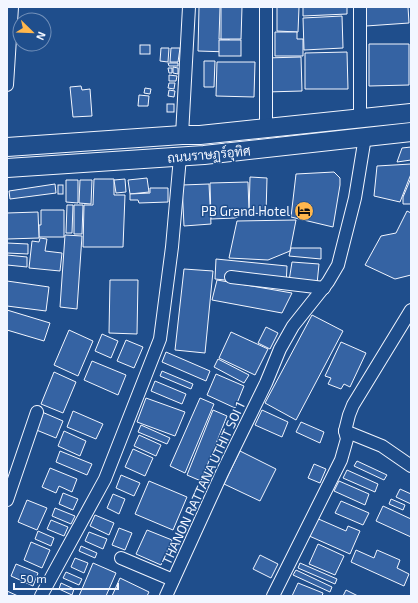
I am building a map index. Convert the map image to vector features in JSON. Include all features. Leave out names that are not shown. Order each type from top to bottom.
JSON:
[{"type":"street","points":[[7,85],[12,7]]},
{"type":"street","points":[[182,135],[188,7]]},
{"type":"street","points":[[266,7],[266,128]]},
{"type":"street","points":[[360,7],[360,118]]},
{"type":"street","name":"ถนนราษฏร์อุทิศ","points":[[7,147],[200,135],[411,113]]},
{"type":"street","name":"ถนนราษฏร์อุทิศ","points":[[7,168],[204,156],[411,132]]},
{"type":"street","name":"THANON RATTANA UTHIT SOI 1","points":[[166,596],[222,473],[266,383],[280,349],[293,326],[324,288],[338,265],[355,198],[365,137]]},
{"type":"street","points":[[81,142],[84,163]]},
{"type":"street","points":[[41,596],[105,478],[160,339],[172,247],[180,157]]},
{"type":"street","points":[[231,276],[324,288]]},
{"type":"street","points":[[273,596],[341,460],[346,439],[345,431],[353,405],[411,310]]},
{"type":"street","points":[[7,500],[37,412]]},
{"type":"street","points":[[345,431],[382,446],[411,466]]},
{"type":"street","points":[[121,558],[173,580]]},
{"type":"building","points":[[199,7],[220,7],[219,39],[229,39],[229,52],[198,51]]},
{"type":"building","points":[[221,7],[242,7],[241,39],[221,39]]},
{"type":"building","points":[[277,7],[299,7],[298,32],[277,31]]},
{"type":"building","points":[[303,7],[347,7],[347,14],[303,16]]},
{"type":"building","points":[[365,7],[408,7],[409,23],[366,26]]},
{"type":"building","points":[[342,16],[343,48],[304,50],[303,18]]},
{"type":"building","points":[[275,32],[297,32],[297,39],[303,39],[303,56],[275,56]]},
{"type":"building","points":[[219,40],[241,40],[241,56],[219,56]]},
{"type":"building","points":[[369,44],[409,44],[409,85],[369,86]]},
{"type":"building","points":[[140,45],[150,45],[150,54],[140,54]]},
{"type":"building","points":[[161,48],[169,48],[168,62],[160,61]]},
{"type":"building","points":[[171,48],[180,48],[178,62],[170,62]]},
{"type":"building","points":[[347,52],[348,89],[305,89],[305,53]]},
{"type":"building","points":[[301,57],[302,91],[266,92],[265,58]]},
{"type":"building","points":[[204,61],[215,61],[214,87],[204,87]]},
{"type":"building","points":[[217,62],[255,62],[254,97],[216,96]]},
{"type":"building","points":[[168,63],[178,63],[178,66],[169,66]]},
{"type":"building","points":[[173,67],[178,68],[178,74],[173,73]]},
{"type":"building","points":[[168,68],[172,68],[172,73],[169,73]]},
{"type":"building","points":[[169,75],[177,76],[176,81],[169,81]]},
{"type":"building","points":[[169,83],[175,83],[174,89],[168,88]]},
{"type":"building","points":[[81,86],[82,90],[90,89],[92,116],[73,117],[70,87]]},
{"type":"building","points":[[145,88],[151,89],[150,94],[144,93]]},
{"type":"building","points":[[169,90],[175,91],[174,97],[168,96]]},
{"type":"building","points":[[139,95],[149,96],[148,106],[138,106]]},
{"type":"building","points":[[167,104],[174,104],[174,112],[167,112]]},
{"type":"building","points":[[411,147],[411,160],[397,162],[402,148]]},
{"type":"building","points":[[411,164],[411,174],[400,202],[374,196],[377,166]]},
{"type":"building","points":[[334,172],[340,178],[340,185],[333,227],[291,217],[296,174]]},
{"type":"building","points":[[250,177],[267,178],[266,214],[249,213]]},
{"type":"building","points":[[147,178],[149,192],[130,194],[128,180]]},
{"type":"building","points":[[411,178],[411,204],[403,204],[403,197]]},
{"type":"building","points":[[94,179],[114,179],[114,195],[125,195],[123,247],[83,247],[84,205],[93,205]]},
{"type":"building","points":[[125,179],[126,192],[116,193],[114,180]]},
{"type":"building","points":[[66,180],[78,180],[78,203],[66,202]]},
{"type":"building","points":[[80,180],[92,180],[91,204],[79,203]]},
{"type":"building","points":[[248,182],[249,212],[235,218],[211,219],[210,183]]},
{"type":"building","points":[[55,184],[56,193],[10,199],[9,191]]},
{"type":"building","points":[[209,184],[211,224],[184,226],[182,185]]},
{"type":"building","points":[[58,185],[63,185],[63,194],[58,194]]},
{"type":"building","points":[[150,188],[168,188],[168,202],[139,203],[138,200],[130,200],[130,194],[150,193]]},
{"type":"building","points":[[67,205],[73,205],[72,233],[66,233]]},
{"type":"building","points":[[74,205],[83,205],[82,234],[74,234]]},
{"type":"building","points":[[41,210],[64,210],[64,237],[39,237]]},
{"type":"building","points":[[407,211],[411,213],[411,275],[395,279],[365,265],[381,236],[396,233]]},
{"type":"building","points":[[38,212],[39,238],[7,239],[7,213]]},
{"type":"building","points":[[296,220],[290,251],[268,260],[229,258],[237,221]]},
{"type":"building","points":[[65,235],[82,236],[77,309],[60,307]]},
{"type":"building","points":[[40,238],[47,239],[45,251],[62,253],[60,271],[29,268],[32,241],[39,242]]},
{"type":"building","points":[[7,243],[28,244],[28,254],[7,253]]},
{"type":"building","points":[[291,248],[321,248],[321,259],[289,256]]},
{"type":"building","points":[[7,255],[27,257],[27,267],[7,265]]},
{"type":"building","points":[[216,259],[287,266],[286,286],[215,279]]},
{"type":"building","points":[[292,262],[319,264],[317,284],[289,281]]},
{"type":"building","points":[[184,269],[213,271],[205,353],[175,350]]},
{"type":"building","points":[[110,280],[138,280],[137,334],[109,333]]},
{"type":"building","points":[[217,280],[292,293],[282,313],[212,300]]},
{"type":"building","points":[[7,281],[49,287],[46,311],[7,306]]},
{"type":"building","points":[[7,310],[50,323],[44,341],[7,330]]},
{"type":"building","points":[[312,315],[343,331],[296,420],[265,403]]},
{"type":"building","points":[[266,327],[278,333],[270,349],[258,343]]},
{"type":"building","points":[[69,330],[93,341],[78,376],[54,365]]},
{"type":"building","points":[[231,332],[268,349],[255,375],[219,358]]},
{"type":"building","points":[[102,334],[118,341],[111,358],[95,351]]},
{"type":"building","points":[[126,340],[143,347],[134,368],[117,361]]},
{"type":"building","points":[[341,342],[366,353],[350,387],[344,384],[341,389],[328,384],[331,378],[325,376]]},
{"type":"building","points":[[166,352],[210,371],[206,381],[162,362]]},
{"type":"building","points":[[218,359],[249,375],[244,383],[214,367]]},
{"type":"building","points":[[92,361],[126,375],[118,395],[84,380]]},
{"type":"building","points":[[162,371],[193,384],[191,389],[160,376]]},
{"type":"building","points":[[54,372],[76,382],[63,413],[41,404]]},
{"type":"building","points":[[216,374],[244,386],[235,408],[207,395]]},
{"type":"building","points":[[155,381],[186,394],[182,404],[151,391]]},
{"type":"building","points":[[146,398],[185,412],[175,436],[137,422]]},
{"type":"building","points":[[200,398],[214,404],[185,473],[170,466]]},
{"type":"building","points":[[213,410],[227,416],[201,481],[187,475]]},
{"type":"building","points":[[262,410],[288,422],[282,437],[255,425]]},
{"type":"building","points":[[73,411],[103,424],[96,439],[67,427]]},
{"type":"building","points":[[42,412],[63,421],[56,438],[34,429]]},
{"type":"building","points":[[301,422],[324,432],[320,443],[296,432]]},
{"type":"building","points":[[141,425],[170,438],[167,444],[138,432]]},
{"type":"building","points":[[64,431],[86,441],[80,456],[58,446]]},
{"type":"building","points":[[139,435],[161,445],[156,456],[134,446]]},
{"type":"building","points":[[133,449],[153,458],[145,476],[125,467]]},
{"type":"building","points":[[60,451],[92,464],[87,475],[56,462]]},
{"type":"building","points":[[240,451],[276,469],[260,501],[224,484]]},
{"type":"building","points":[[357,461],[387,475],[384,480],[354,466]]},
{"type":"building","points":[[314,464],[326,469],[320,483],[308,478]]},
{"type":"building","points":[[50,468],[77,479],[72,492],[59,486],[56,493],[42,487]]},
{"type":"building","points":[[347,470],[378,484],[375,492],[343,478]]},
{"type":"building","points":[[121,475],[140,483],[134,496],[116,488]]},
{"type":"building","points":[[149,481],[187,497],[173,530],[135,514]]},
{"type":"building","points":[[339,481],[369,494],[365,505],[334,491]]},
{"type":"building","points":[[400,489],[411,494],[411,504],[396,497]]},
{"type":"building","points":[[63,493],[78,499],[73,510],[59,504]]},
{"type":"building","points":[[113,494],[125,499],[119,514],[107,508]]},
{"type":"building","points":[[391,499],[405,505],[403,510],[389,504]]},
{"type":"building","points":[[27,500],[47,508],[37,530],[18,522]]},
{"type":"building","points":[[341,501],[369,513],[363,525],[335,513]]},
{"type":"building","points":[[383,506],[411,519],[411,537],[376,521]]},
{"type":"building","points":[[55,508],[75,516],[71,524],[52,516]]},
{"type":"building","points":[[95,515],[114,523],[109,535],[90,526]]},
{"type":"building","points":[[314,517],[346,531],[348,526],[360,531],[350,554],[307,535]]},
{"type":"building","points":[[51,520],[68,527],[64,536],[47,529]]},
{"type":"building","points":[[119,528],[132,533],[125,550],[112,545]]},
{"type":"building","points":[[147,530],[172,540],[161,565],[136,554]]},
{"type":"building","points":[[38,531],[54,538],[51,546],[35,539]]},
{"type":"building","points":[[89,532],[107,539],[103,549],[85,541]]},
{"type":"building","points":[[31,542],[50,550],[42,568],[24,560]]},
{"type":"building","points":[[318,544],[344,556],[335,575],[309,564]]},
{"type":"building","points":[[81,546],[97,553],[95,558],[79,551]]},
{"type":"building","points":[[356,550],[374,558],[377,550],[400,560],[397,568],[409,574],[404,586],[351,562]]},
{"type":"building","points":[[260,555],[278,564],[271,578],[253,569]]},
{"type":"building","points":[[75,558],[88,563],[84,573],[71,567]]},
{"type":"building","points":[[93,563],[116,573],[106,596],[79,596]]},
{"type":"building","points":[[300,563],[337,579],[335,584],[298,568]]},
{"type":"building","points":[[16,564],[38,573],[33,586],[11,576]]},
{"type":"building","points":[[296,570],[332,587],[330,592],[293,575]]},
{"type":"building","points":[[66,572],[82,579],[79,585],[63,578]]},
{"type":"building","points":[[120,578],[149,592],[147,596],[112,596]]},
{"type":"building","points":[[61,583],[74,589],[72,595],[59,589]]},
{"type":"building","points":[[298,583],[323,593],[322,596],[292,596]]},
{"type":"building","points":[[346,590],[358,596],[343,596]]},
{"type":"building","points":[[7,591],[18,596],[7,596]]},
{"type":"place","name":"PB Grand Hotel","points":[[304,211]]}]
